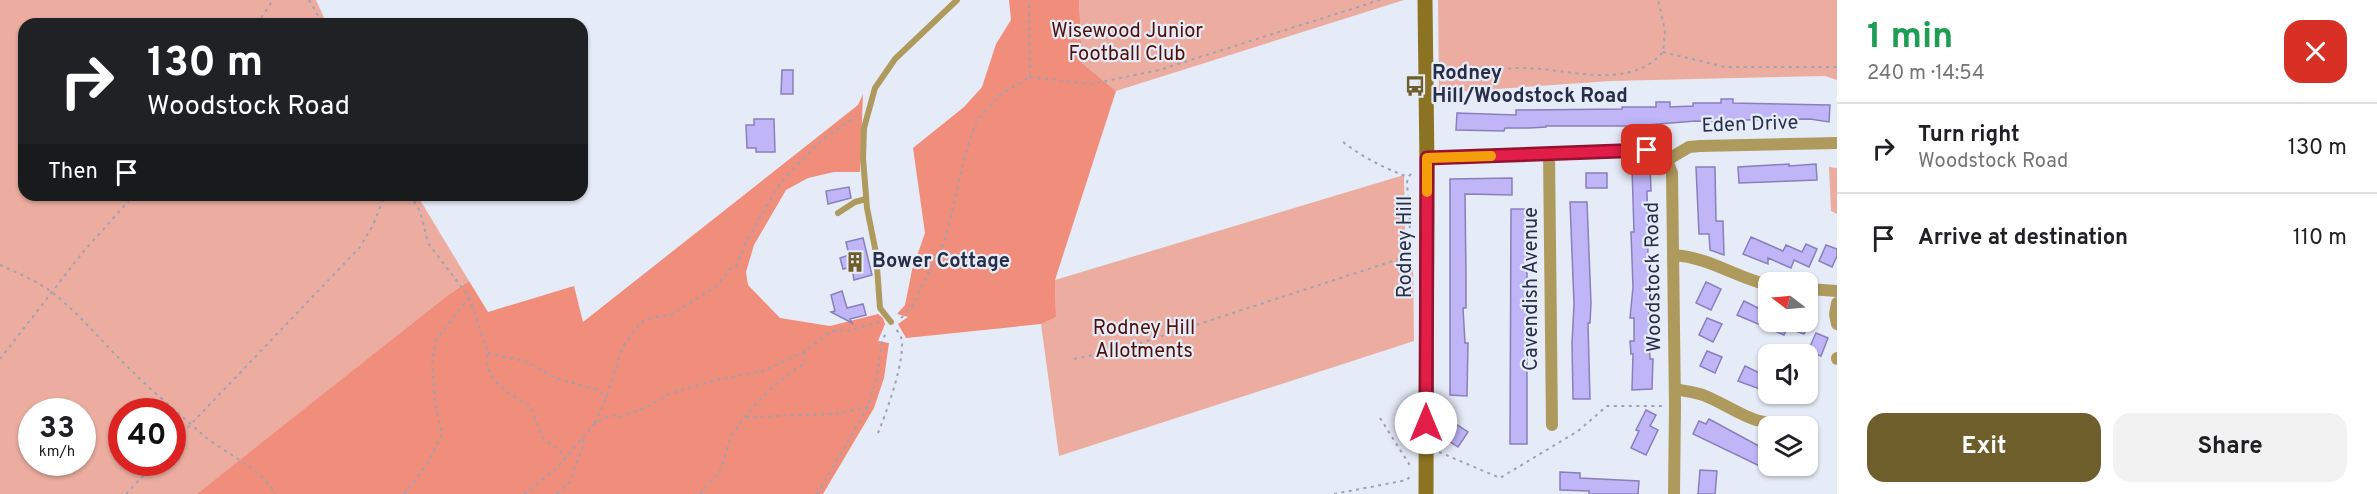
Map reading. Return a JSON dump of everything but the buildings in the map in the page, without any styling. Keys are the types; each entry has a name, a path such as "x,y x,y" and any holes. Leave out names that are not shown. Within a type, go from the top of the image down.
{"street":[{"name":"Rodney Hill","path":"1425,0 1426,494"},
{"name":"Eden Drive","path":"1667,160 1689,147 1837,143"},
{"path":"1427,163 1550,153 1647,150 1667,160"},
{"name":"Cavendish Avenue","path":"1550,153 1552,424"},
{"name":"Woodstock Road","path":"1667,160 1672,173 1674,255 1674,494"},
{"path":"1674,255 1696,258 1758,282"},
{"path":"1818,290 1837,291"},
{"path":"1837,303 1835,314 1837,324"},
{"path":"1675,389 1703,395 1758,421"}],"lane":[{"path":"891,322 880,308 876,254 866,199 863,158 864,128 874,88 895,59 957,0"},
{"path":"838,213 855,202 866,199"}],"path":[{"path":"261,18 273,0"},
{"path":"309,0 320,18"},
{"path":"1029,0 1030,77"},
{"path":"524,494 545,480 595,423 611,415 619,417 647,407 669,394 686,389 721,379 764,371 804,352 831,330 850,330 900,319 911,308 945,240 966,152 977,120 1001,94 1030,77 1091,84 1159,70 1380,0"},
{"path":"1426,74 1512,68 1592,75 1629,72 1648,65 1663,51 1665,30 1658,0"},
{"path":"1663,51 1725,67 1837,66"},
{"path":"595,423 606,398 622,348 642,322 655,317 671,315 717,286 729,270 736,266 746,242 777,188 823,139 860,114"},
{"path":"1343,142 1383,168 1408,177"},
{"path":"1408,177 1427,163"},
{"path":"1074,359 1122,349 1402,258 1406,254 1409,231 1408,177"},
{"path":"0,358 51,291 129,201"},
{"path":"186,429 360,247 373,225 382,201"},
{"path":"414,201 420,211 428,243 469,297 488,353 486,362 496,383 507,394 530,406 543,438 566,456"},
{"path":"0,265 51,291 81,317 134,374 204,436 268,481 275,494"},
{"path":"404,494 426,466 442,434 435,402 432,363 436,340 469,297"},
{"path":"817,494 868,407 877,376 882,341 891,322"},
{"path":"878,433 896,380 901,347 901,336 891,322"},
{"path":"700,494 718,474 730,439 745,417 757,402 785,376 805,364 804,352"},
{"path":"488,353 528,362 555,378 598,390 609,389"},
{"path":"598,390 606,398"},
{"path":"1425,446 1500,478 1578,431 1607,406 1675,406"},
{"path":"745,417 834,414 868,407"},
{"path":"1334,494 1407,480 1414,472 1380,418"},
{"path":"557,494 569,483 583,446 584,434"},
{"path":"126,494 143,476"}],"green space":[{"path":"0,0 316,0 324,18 18,18 18,201 421,201 469,281 448,295 198,494 0,494"},
{"name":"Wisewood Junior Football Club","path":"1079,0 1404,0 1116,91 1082,63"},
{"path":"1438,0 1837,0 1837,80 1825,76 1611,81 1439,93"},
{"path":"1829,167 1837,168 1837,214 1831,211"},
{"name":"Rodney Hill Allotments","path":"1404,175 1404,248 1413,265 1414,341 1059,456 1041,324 1056,316 1055,280"}],"shaded area":[{"path":"1009,0 1079,0 1082,63 1116,91 1055,280 1056,317 1041,324 906,338 898,324 908,317 897,314 905,305 912,270 925,233 913,148 964,107 982,87 996,44 1011,20"},
{"path":"863,94 860,172 834,172 808,178 786,190 754,245 746,272 748,285 780,318 830,326 878,314 883,318 885,324 878,341 889,343 884,378 874,408 823,494 197,494 448,295 469,281 488,312 574,286 583,322 858,105"}],"slow traffic":[{"path":"1427,192 1427,158 1491,156"}],"place":[{"name":"Rodney Hill/Woodstock Road","path":"1415,86"},
{"name":"Bower Cottage","path":"855,262"}],"route":[{"path":"1426,423 1427,158 1647,150"}]}
